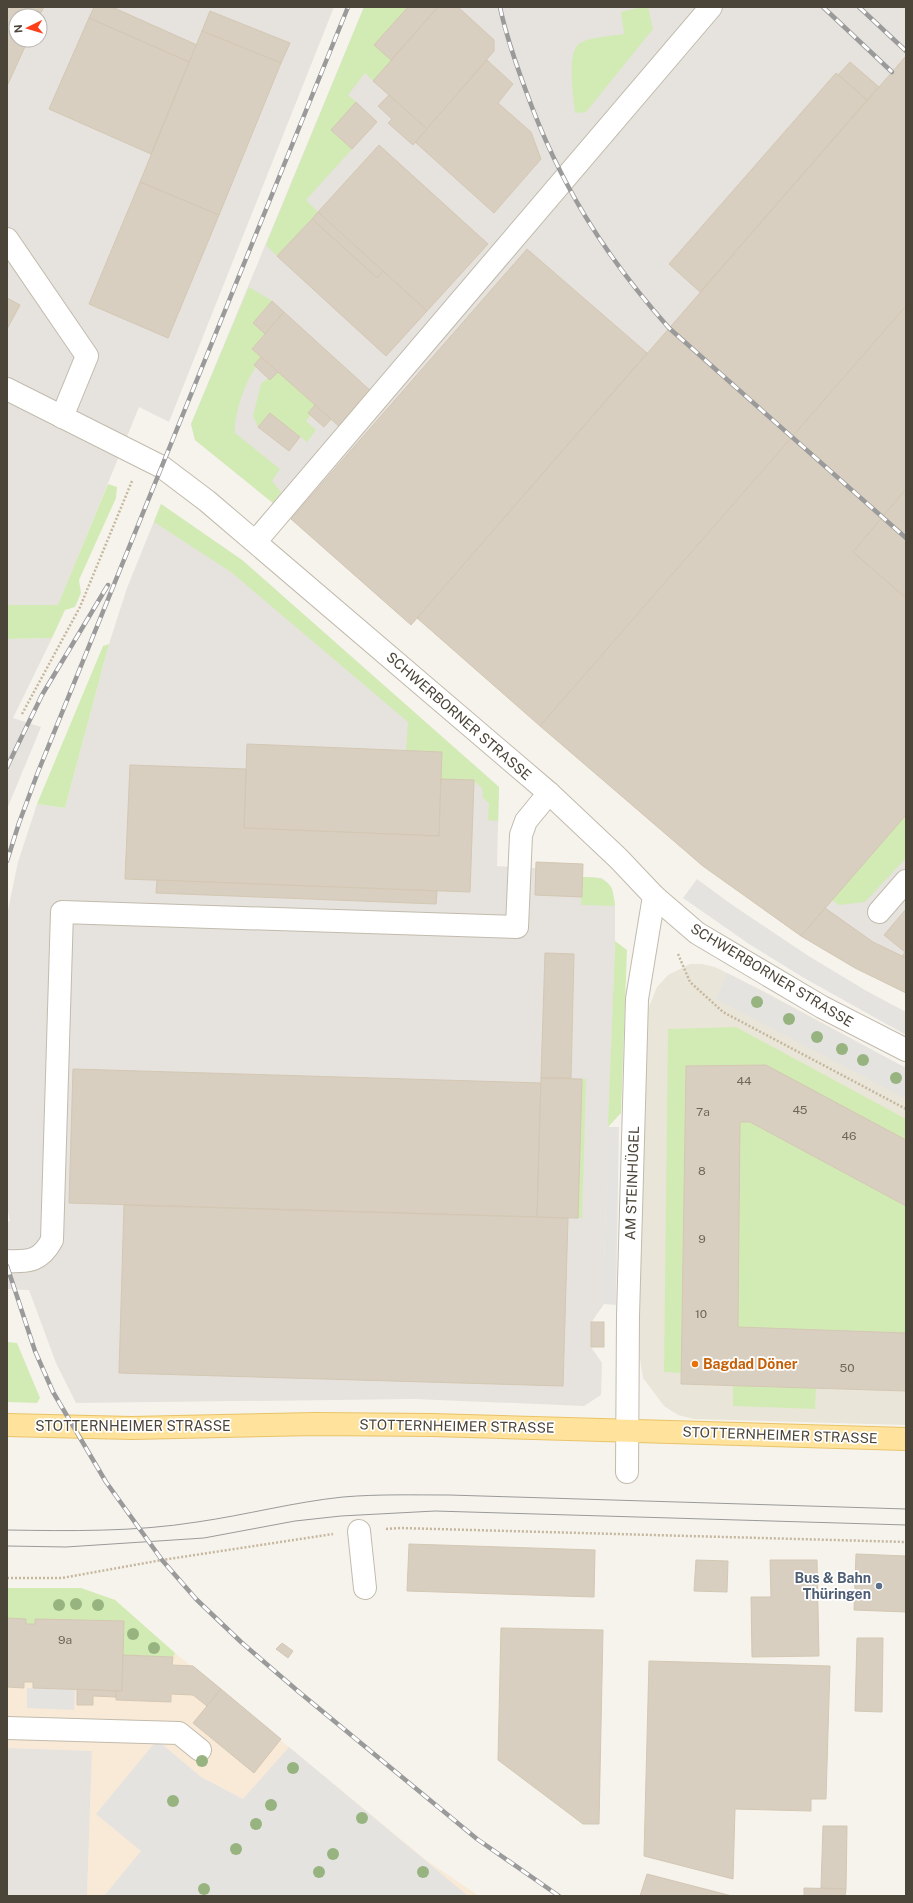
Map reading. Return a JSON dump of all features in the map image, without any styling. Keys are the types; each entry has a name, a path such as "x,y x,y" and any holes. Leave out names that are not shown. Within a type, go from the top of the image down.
{"main road":[{"name":"STOTTERNHEIMER STRASSE","path":"7,1426 132,1428 363,1424 906,1439"}],"street":[{"path":"256,541 711,7"},
{"path":"7,239 86,356 62,417"},
{"name":"SCHWERBORNER STRASSE","path":"7,389 167,471 256,541 549,793 619,858 654,896 697,933 822,1007 906,1050"},
{"path":"7,1261 21,1261 36,1258 47,1250 52,1240 62,912 517,927 521,836 526,821 549,793"},
{"path":"879,912 906,881"},
{"name":"AM STEINHÜGEL","path":"627,1472 628,1316 637,999 654,896"},
{"path":"359,1531 364,1588"},
{"path":"7,1728 179,1733 200,1750"}],"path":[{"path":"22,714 52,656 70,628 93,577 142,457"},
{"path":"678,953 690,982 723,1012 906,1109"},
{"path":"7,1578 62,1578 162,1560 323,1535 400,1528 906,1542"}],"shaded area":[{"path":"7,7 334,7 169,422 139,407 58,606 7,605"},
{"path":"364,7 906,7 906,993 801,936 702,866 417,618 411,625 273,503 195,440 191,424"},
{"path":"161,504 242,560 499,787 497,866 536,868 536,862 583,864 583,877 602,878 612,888 615,906 615,941 604,1264 604,1304 591,1323 591,1347 602,1363 601,1395 584,1406 414,1399 76,1403 56,1363 29,1290 7,1289 7,1222 10,1221 7,1206 7,915 18,862 37,804 65,808 109,644 127,588"},
{"path":"52,638 13,718 41,727 7,809 7,639"},
{"path":"697,879 731,904 807,955 865,990 906,1012 906,1035 804,978 749,944 683,898"},
{"path":"690,964 702,964 715,967 765,992 906,1068 906,1425 694,1419 678,1415 664,1406 643,1378 639,1353 646,1014 657,987 668,975"},
{"path":"727,973 906,1068 906,1099 716,999"},
{"path":"608,1127 619,1127 616,1305 604,1304"},
{"path":"7,1588 81,1588 115,1600 175,1653 426,1860 479,1896 87,1896 92,1751 7,1748"},
{"path":"27,1688 75,1689 74,1710 27,1708"},
{"path":"157,1740 201,1777 243,1799 289,1747 468,1896 104,1896 141,1851 96,1814"},
{"path":"7,1748 92,1751 87,1896 7,1896"}],"green space":[{"path":"364,7 438,7 373,81 365,73 348,95 356,102 331,130 352,149 306,200 318,212 277,256 266,245"},
{"path":"648,7 653,29 586,112 575,113 572,87 572,66 575,49 579,44 588,40 624,34 621,12"},
{"path":"249,287 272,301 253,323 265,334 252,349 261,357 254,365 256,367 241,398 236,417 235,433 280,469 272,481 281,492 273,503 195,440 191,424"},
{"path":"278,372 315,405 308,413 311,415 306,421 316,430 307,442 270,413 258,427 253,416 261,384 268,378 271,380"},
{"path":"108,484 117,487 116,498 79,580 81,593 75,607 65,610 52,638 7,639 7,605 58,605"},
{"path":"161,504 242,560 499,787 498,821 488,820 489,803 483,798 482,788 474,781 441,779 406,751 408,722 231,572 154,522"},
{"path":"109,644 65,808 37,804 103,646"},
{"path":"906,815 906,858 865,902 839,905 832,900"},
{"path":"582,877 597,878 607,882 612,891 615,906 581,905"},
{"path":"615,941 627,950 621,1113 608,1127"},
{"path":"736,1027 906,1119 906,1140 766,1065 686,1066 682,1373 664,1372 668,1029"},
{"path":"582,1079 586,1079 582,1218 578,1218"},
{"path":"740,1122 750,1122 906,1206 906,1333 738,1327"},
{"path":"7,1342 17,1343 40,1398 37,1403 7,1402"},
{"path":"733,1385 816,1388 815,1409 733,1406"},
{"path":"7,1588 81,1588 115,1600 175,1653 173,1657 123,1655 124,1621 35,1619 35,1624 26,1624 26,1619 7,1618"}],"building":[{"path":"7,7 44,7 8,8 8,48 24,48 7,86"},
{"path":"94,7 112,7 197,45 189,62 89,18"},
{"path":"408,7 438,7 391,60 374,45"},
{"path":"438,7 458,7 494,40 494,51 427,129 373,81"},
{"path":"210,11 290,43 281,63 202,31"},
{"path":"89,18 189,62 151,154 49,109"},
{"path":"202,31 281,63 219,215 140,182"},
{"path":"906,56 906,306 540,726 417,618"},
{"path":"487,60 513,84 498,103 531,132 541,159 494,213 415,142"},
{"path":"850,62 879,87 867,100 838,75"},
{"path":"836,73 867,100 700,292 669,264"},
{"path":"389,95 427,129 413,145 388,123 392,119 378,106"},
{"path":"356,102 377,122 352,149 331,130"},
{"path":"379,145 488,244 427,311 318,212"},
{"path":"140,182 219,215 168,338 89,304"},
{"path":"318,212 383,271 377,278 312,219"},
{"path":"312,219 377,278 383,271 427,311 386,356 277,256"},
{"path":"527,249 647,353 411,625 291,519"},
{"path":"7,298 20,305 7,329"},
{"path":"272,301 284,312 265,334 253,323"},
{"path":"906,306 906,489 853,552 906,598 906,815 801,936 703,866 540,726"},
{"path":"284,312 373,393 342,429 252,349"},
{"path":"261,357 278,372 270,380 254,365"},
{"path":"315,405 331,419 324,427 308,413"},
{"path":"270,413 300,437 289,451 258,427"},
{"path":"906,489 906,598 853,552"},
{"path":"247,744 442,752 439,836 244,828"},
{"path":"130,765 246,769 244,828 439,836 441,779 474,780 470,892 125,879"},
{"path":"536,862 583,864 582,897 535,895"},
{"path":"157,880 437,891 436,904 156,893"},
{"path":"825,908 873,942 906,958 906,993 855,968 801,936"},
{"path":"906,909 906,958 902,957 905,952 884,935"},
{"path":"545,953 574,954 571,1078 541,1078"},
{"path":"766,1065 906,1140 906,1206 750,1122 740,1122 738,1327 906,1333 906,1391 681,1384 686,1066"},
{"path":"73,1069 541,1083 537,1217 69,1203"},
{"path":"541,1078 582,1079 578,1218 537,1217"},
{"path":"124,1205 568,1218 563,1386 119,1373"},
{"path":"591,1322 604,1322 604,1347 591,1347"},
{"path":"409,1544 595,1550 594,1597 407,1591"},
{"path":"856,1554 906,1556 906,1612 854,1610"},
{"path":"696,1560 728,1561 727,1592 694,1591"},
{"path":"770,1560 817,1560 819,1656 752,1657 751,1597 771,1597"},
{"path":"7,1618 26,1619 26,1624 35,1624 35,1619 124,1621 122,1691 33,1688 33,1682 24,1682 24,1688 7,1687"},
{"path":"501,1628 603,1630 599,1824 583,1824 498,1760"},
{"path":"857,1638 883,1638 882,1712 855,1711"},
{"path":"282,1643 293,1651 288,1658 276,1649"},
{"path":"123,1655 173,1657 172,1665 193,1666 221,1689 207,1706 193,1695 171,1694 171,1702 116,1700 116,1691 122,1691"},
{"path":"649,1661 830,1666 826,1799 811,1799 811,1811 735,1809 733,1879 644,1856"},
{"path":"77,1689 116,1691 116,1697 93,1696 93,1705 77,1705"},
{"path":"221,1689 281,1739 254,1773 193,1723"},
{"path":"823,1826 847,1826 846,1889 821,1888"},
{"path":"647,1874 732,1896 640,1896"},
{"path":"804,1888 846,1889 845,1896 804,1896"}],"tram line":[{"path":"7,1530 78,1531 150,1528 215,1519 325,1499 383,1495 449,1495 906,1509"},
{"path":"7,1546 66,1547 204,1538 295,1521 341,1516 435,1511 906,1525"}],"railway":[{"path":"7,861 38,772 348,7"},
{"path":"500,7 508,39 519,71 539,125 553,157 586,217 624,273 669,328 906,538"},
{"path":"823,7 892,72"},
{"path":"859,7 906,51"},
{"path":"7,767 42,695 108,585"},
{"path":"7,1266 35,1351 53,1392 106,1482 162,1560 196,1599 241,1642 299,1692 477,1839 559,1896"}],"place":[{"name":"Bagdad Döner","path":"695,1364"},
{"name":"Bus & Bahn Thüringen","path":"879,1586"}]}
